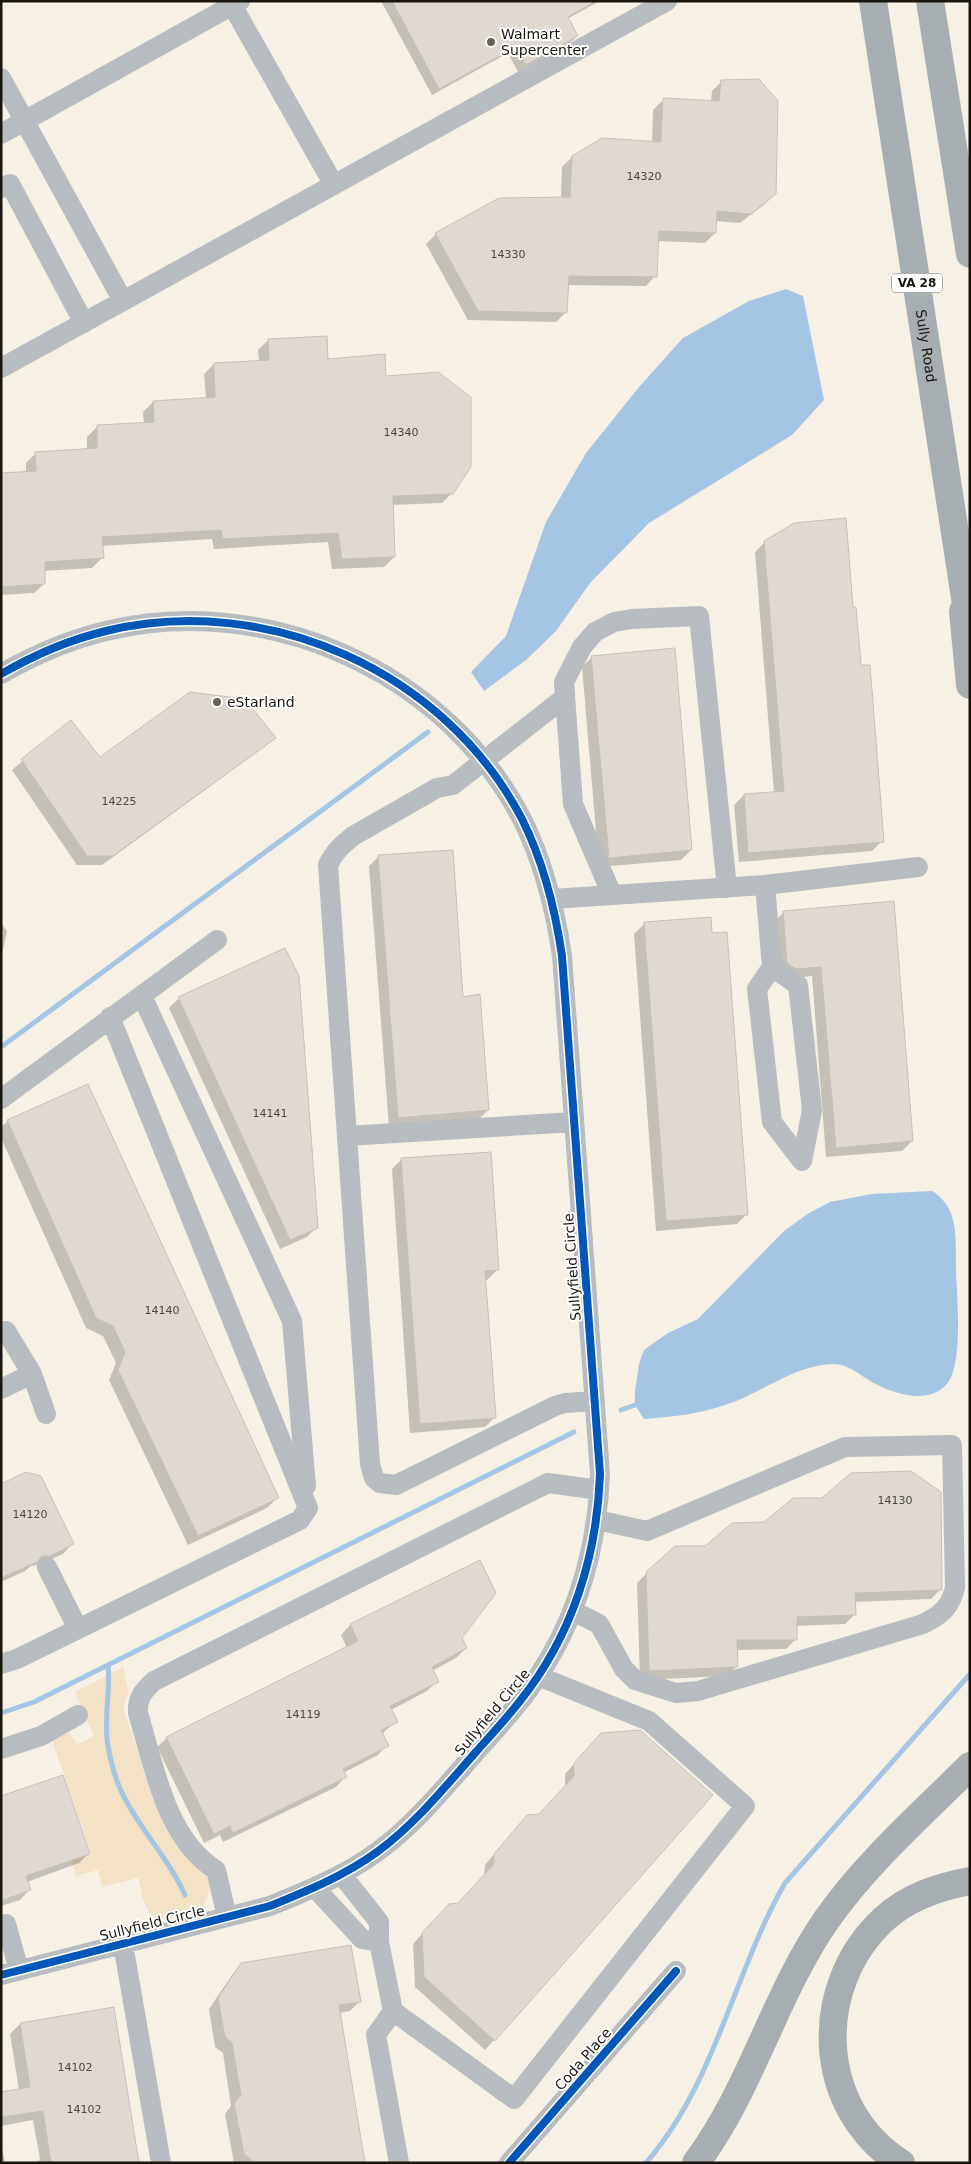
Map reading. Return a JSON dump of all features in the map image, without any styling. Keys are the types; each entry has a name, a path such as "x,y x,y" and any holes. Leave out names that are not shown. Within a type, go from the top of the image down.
{"highway":[{"name":"Sully Road","path":"873,1 970,630"},
{"path":"930,1 970,254"},
{"path":"959,565 970,685"},
{"path":"696,2163 712,2141 734,2103 792,1980 827,1919 855,1883 970,1766"},
{"path":"901,2163 874,2141 850,2106 841,2086 832,2043 832,2020 836,1999 854,1955 868,1935 884,1918 925,1892 970,1881"}],"street":[{"path":"1,368 667,1"},
{"path":"1,134 236,3 334,185"},
{"path":"1,78 123,301"},
{"path":"1,188 10,184 84,323"},
{"path":"612,895 573,804 564,682 572,664 595,632 614,622 632,619 700,616 727,888"},
{"name":"Sullyfield Circle","path":"1,674 56,646 106,631 131,626 157,622 210,621 263,628 332,648 388,676 433,709 454,728 484,763 521,819 544,872 552,899 562,956 595,1401 599,1490 597,1520 588,1564 573,1611 538,1676 520,1701 411,1824 378,1852 315,1888 270,1906 10,1973"},
{"path":"564,698 484,763 453,785 437,788 354,836 332,856 328,865 370,1464 374,1478 380,1483 396,1486 555,1406 564,1403 595,1401"},
{"path":"552,899 765,885 918,867"},
{"path":"765,885 772,967 757,989 772,1122 802,1161 812,1110 798,984 772,967"},
{"path":"1,1099 217,940"},
{"path":"1,1664 78,1629 300,1520 308,1508 292,1322 142,996"},
{"path":"110,1017 308,1508"},
{"path":"347,1136 574,1122"},
{"path":"6,1331 32,1374 46,1414"},
{"path":"1,1388 32,1374"},
{"path":"573,1611 599,1624 624,1669 635,1680 676,1693 698,1691 923,1624 948,1608 955,1587 952,1445 845,1447 647,1530 597,1520"},
{"path":"227,1917 216,1870 204,1862 189,1847 170,1814 138,1713 140,1694 154,1681 548,1483 599,1490"},
{"path":"47,1567 78,1629"},
{"path":"341,1874 379,1922 379,1942 393,2011 514,2099 745,1806 649,1721 538,1676"},
{"path":"1,1749 41,1736 78,1715"},
{"path":"315,1888 362,1940 379,1942"},
{"path":"6,1924 10,1973"},
{"path":"123,1944 161,2163"},
{"name":"Coda Place","path":"509,2163 676,1972"},
{"path":"393,2011 376,2035 399,2163"}],"shaded area":[{"path":"123,1667 129,1693 125,1701 124,1711 164,1823 175,1843 203,1869 209,1880 208,1895 201,1909 180,1916 165,1918 152,1914 145,1905 138,1878 102,1887 98,1870 76,1876 71,1860 91,1854 52,1740 69,1733 78,1744 94,1736 75,1692"}],"water":[{"path":"786,289 803,296 824,400 792,435 649,523 590,583 556,631 526,660 484,691 471,672 506,636 546,522 586,453 639,387 683,338 749,301"},
{"path":"932,1191 948,1207 952,1216 956,1238 957,1349 955,1365 951,1377 945,1386 930,1394 912,1396 894,1392 846,1366 834,1364 805,1369 739,1400 705,1411 644,1419 635,1405 635,1391 639,1364 644,1350 668,1333 698,1319 784,1231 809,1213 830,1202 872,1194"}],"building":[{"name":"Walmart Supercenter","path":"392,1 596,1 568,17 578,36 526,65 516,47 439,89"},
{"path":"759,79 778,101 776,194 751,214 717,211 716,233 659,231 657,277 569,276 567,313 478,311 435,233 499,198 570,197 572,156 602,138 661,142 663,98 719,101 721,80"},
{"path":"327,336 328,359 385,354 386,376 438,372 471,397 471,467 453,494 393,496 395,557 342,559 338,533 223,539 221,530 102,537 104,558 45,562 45,584 1,587 1,473 36,471 35,452 97,448 97,425 154,422 153,401 215,397 214,363 269,360 268,339"},
{"path":"846,518 853,607 856,607 861,665 870,665 884,842 748,853 744,794 784,791 764,541 794,523"},
{"path":"675,648 692,850 609,858 591,656"},
{"path":"190,692 245,699 276,738 113,856 87,856 21,759 71,720 100,757"},
{"path":"453,850 463,997 480,994 489,1110 398,1118 378,855"},
{"path":"894,901 913,1141 836,1148 821,967 796,969 787,963 783,911"},
{"path":"711,917 712,933 727,932 748,1215 666,1221 644,922"},
{"path":"285,948 299,976 318,1228 290,1240 178,997"},
{"path":"88,1084 279,1498 198,1536 118,1370 125,1352 113,1326 96,1318 7,1120"},
{"path":"491,1152 499,1270 485,1271 496,1418 420,1424 401,1158"},
{"path":"911,1471 941,1492 942,1590 855,1593 856,1615 797,1617 797,1640 737,1640 738,1667 649,1671 646,1572 675,1546 705,1546 732,1523 764,1522 793,1498 822,1498 851,1473"},
{"path":"26,1472 41,1476 74,1544 50,1556 42,1556 37,1562 1,1578 1,1484"},
{"path":"480,1560 496,1593 462,1638 467,1648 432,1667 439,1682 390,1706 398,1722 381,1730 389,1746 343,1769 347,1777 233,1833 230,1826 214,1834 166,1737 358,1641 350,1624"},
{"path":"640,1730 713,1795 495,2041 424,1977 422,1933 449,1904 458,1903 494,1864 494,1854 527,1815 539,1814 574,1776 574,1763 601,1733"},
{"path":"63,1775 90,1854 26,1876 31,1890 1,1901 1,1796"},
{"path":"351,1945 361,2002 339,2005 365,2163 252,2163 252,2160 244,2154 234,2103 241,2095 232,2043 225,2037 218,1998 241,1963"},
{"path":"114,2007 139,2163 51,2163 43,2111 1,2117 1,2092 30,2087 20,2023"}],"waterway":[{"path":"1,1047 428,732"},
{"path":"621,1410 635,1405"},
{"path":"1,1713 34,1702 574,1432"},
{"path":"108,1665 107,1736 116,1779 131,1810 171,1869 185,1895"},
{"path":"646,2163 670,2131 690,2098 707,2063 751,1954 785,1883 970,1674"}],"cycle path":[{"path":"1,674 39,654 78,639 106,631 167,622 228,623 288,634 346,655 399,684 447,722 489,767 522,819 537,852 552,903 562,956 600,1474 594,1535 587,1565 578,1594 554,1650 538,1676 509,1714 429,1805 391,1841 364,1861 338,1876 270,1906 1,1975"},
{"path":"509,2163 676,1971"}],"place":[{"name":"Walmart Supercenter","path":"491,42"},
{"name":"eStarland","path":"217,702"}]}
